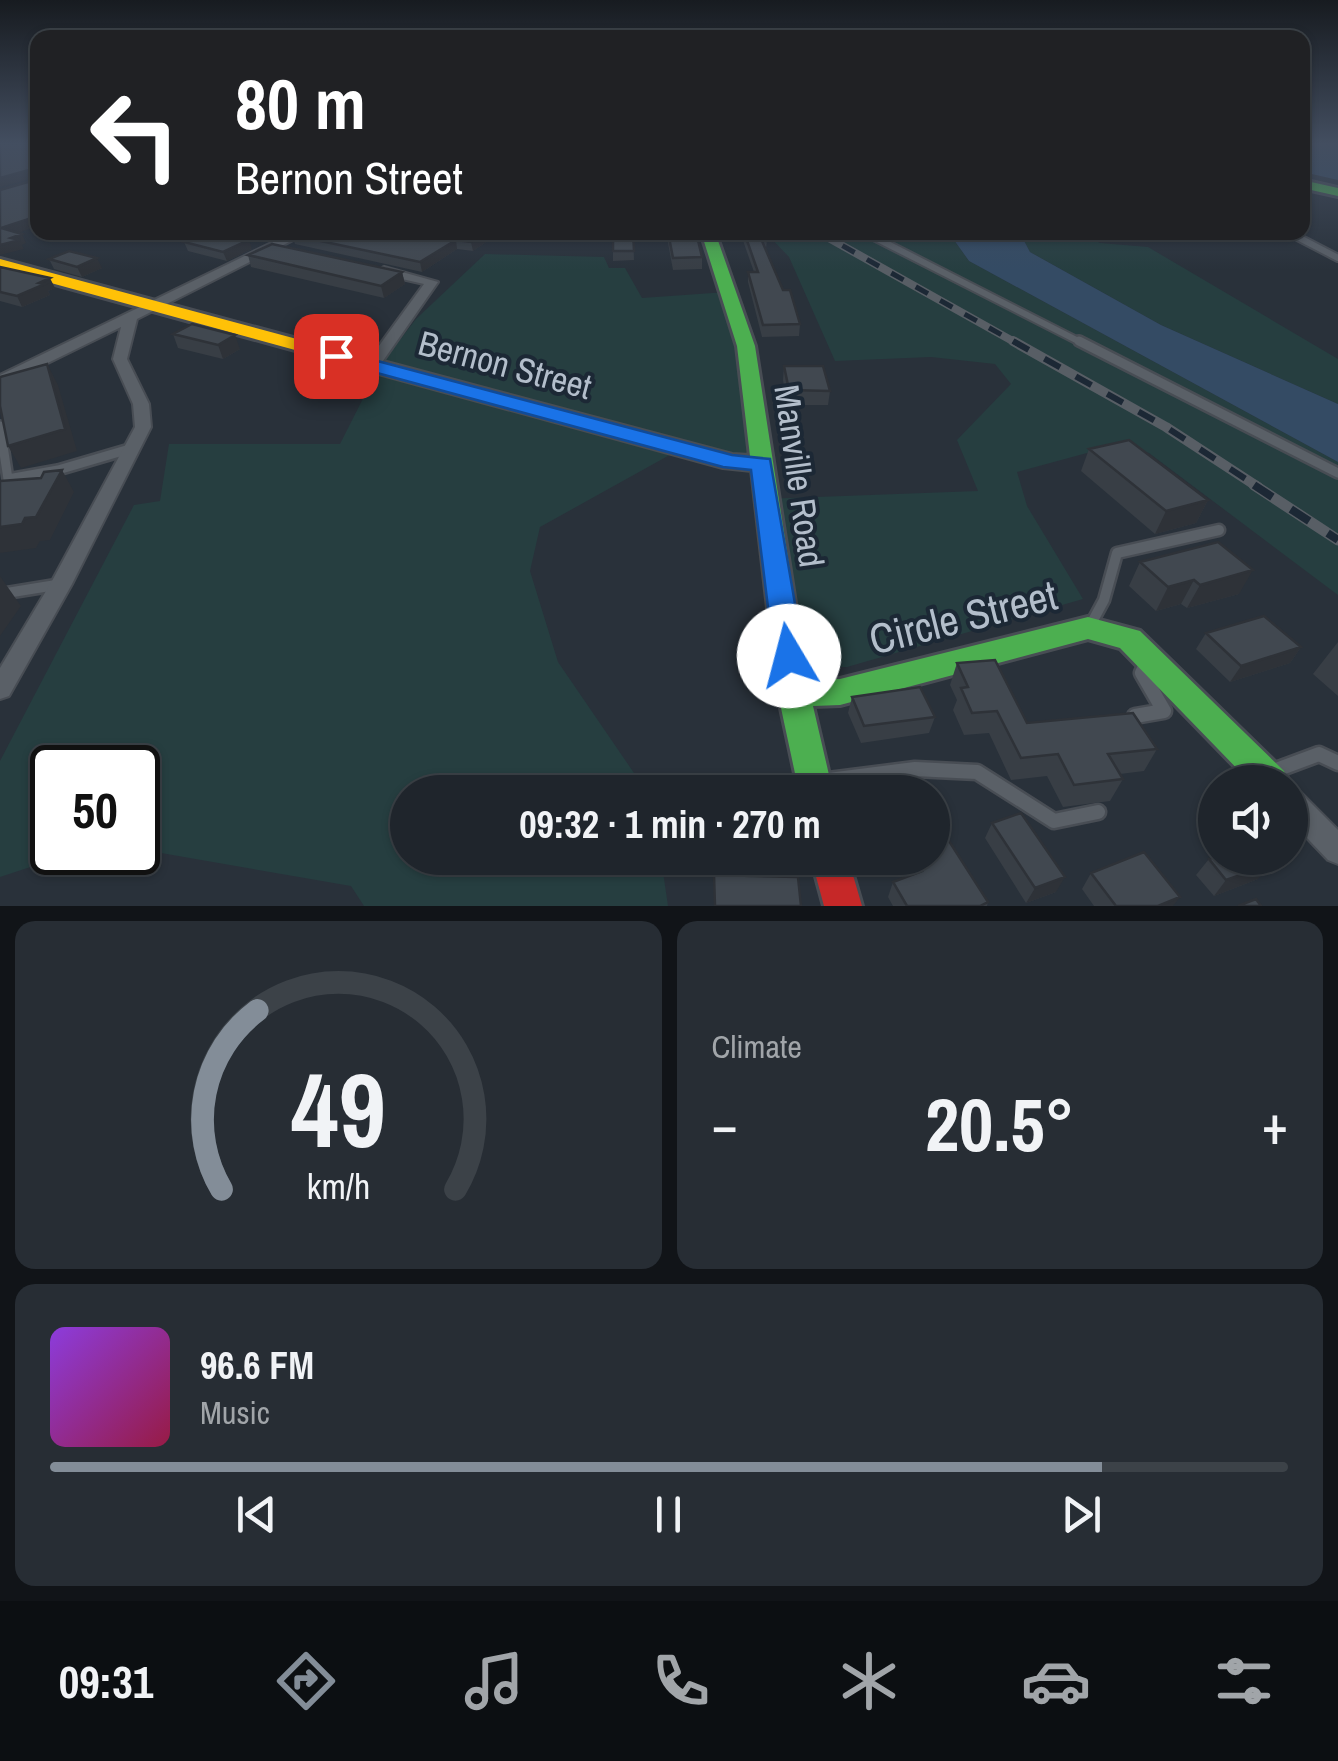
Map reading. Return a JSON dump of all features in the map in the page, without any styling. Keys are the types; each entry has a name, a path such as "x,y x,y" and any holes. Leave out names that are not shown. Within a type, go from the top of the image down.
{"street":[{"path":"1310,186 1338,192"},
{"path":"241,240 292,251"},
{"path":"0,381 289,240"},
{"name":"Manville Road","path":"711,240 746,346 794,694 812,775"},
{"name":"Bernon Street","path":"2,266 141,312 373,365 731,462 762,464"},
{"path":"362,266 432,282 373,365"},
{"path":"0,689 62,584 144,427 141,404 120,359 141,312"},
{"name":"Circle Street","path":"794,694 840,692 1088,628 1130,639 1254,765"},
{"path":"1308,819 1338,850"},
{"path":"835,875 843,906"}],"lane":[{"path":"880,240 1338,473"},
{"path":"1303,240 1338,258"},
{"path":"1,431 8,478 58,470 136,447"},
{"path":"1088,628 1104,600 1117,553 1219,530"},
{"path":"0,594 62,584"},
{"path":"1136,716 1164,711 1142,673 1150,659"},
{"path":"1297,765 1320,754 1338,763"},
{"path":"882,775 915,769 977,772 1054,822 1098,812"}],"green space":[{"path":"773,240 954,240 969,261 1338,462 1338,595 1149,453 1109,447 1017,472 1027,506 1083,599 847,667 790,668 763,499 978,491 957,440 1011,384 995,364 931,357 835,361 789,257"},
{"path":"1024,240 1095,240 1148,247 1338,359 1338,404 1161,325 1030,252"},
{"path":"485,254 604,257 609,268 625,268 642,298 727,292 758,461 684,447 540,527 530,571 558,662 635,775 390,775 390,875 663,875 668,906 364,906 351,886 160,853 160,745 30,745 30,867 0,877 0,761 134,505 160,501 169,444 340,444 379,367 416,319"}],"water":[{"path":"954,240 1024,240 1030,252 1161,325 1338,404 1338,462 969,261"}],"building":[{"path":"30,185 30,219 1,228 22,234 11,238 20,240 0,245 0,190"},
{"path":"188,240 249,240 223,252 184,242"},
{"path":"316,240 456,240 420,262"},
{"path":"613,240 633,240 634,251 613,251"},
{"path":"670,240 698,240 702,257 673,258"},
{"path":"747,240 767,240 762,241 783,290 790,290 800,324 763,325 748,272 758,272"},
{"path":"272,244 402,272 381,286 248,255"},
{"path":"69,251 97,258 77,267 49,259"},
{"path":"0,267 50,278 17,296 0,292"},
{"path":"192,324 235,335 218,345 173,334"},
{"path":"340,355 355,359 333,382 314,381 329,360"},
{"path":"47,364 65,429 8,446 0,406 0,377"},
{"path":"784,366 823,366 830,391 789,390"},
{"path":"1129,440 1208,500 1166,511 1089,449"},
{"path":"62,470 36,517 0,527 0,481 41,478 44,472"},
{"path":"1218,542 1253,570 1200,585 1194,580 1168,587 1140,562"},
{"path":"1264,616 1301,647 1241,666 1206,633"},
{"path":"995,660 1027,723 1133,713 1157,749 1108,754 1123,779 1074,785 1058,754 1021,758 997,711 972,713 961,688 968,687 957,663"},
{"path":"920,687 935,717 864,726 852,697"},
{"path":"1021,813 1065,877 1035,888 992,823"},
{"path":"950,843 988,902 980,906 907,906 893,882 911,875 950,875"},
{"path":"1144,852 1180,897 1158,906 1116,906 1091,873"},
{"path":"714,875 798,877 801,906 715,906"},
{"path":"1256,899 1261,906 1238,906"}],"railway":[{"path":"832,240 1018,344"},
{"path":"1013,341 1166,427 1258,487"},
{"path":"1254,485 1338,540"}],"traffic: fast":[{"path":"1310,186 1338,192"},
{"path":"711,240 746,346 794,694 812,775"},
{"path":"364,363 731,462 762,464"},
{"path":"794,694 840,692 1088,628 1130,639 1255,765"}],"traffic: slow":[{"path":"0,264 364,363"}],"traffic: jam":[{"path":"835,875 843,906"}],"route":[{"path":"336,356 731,462 762,464 789,656"}]}
